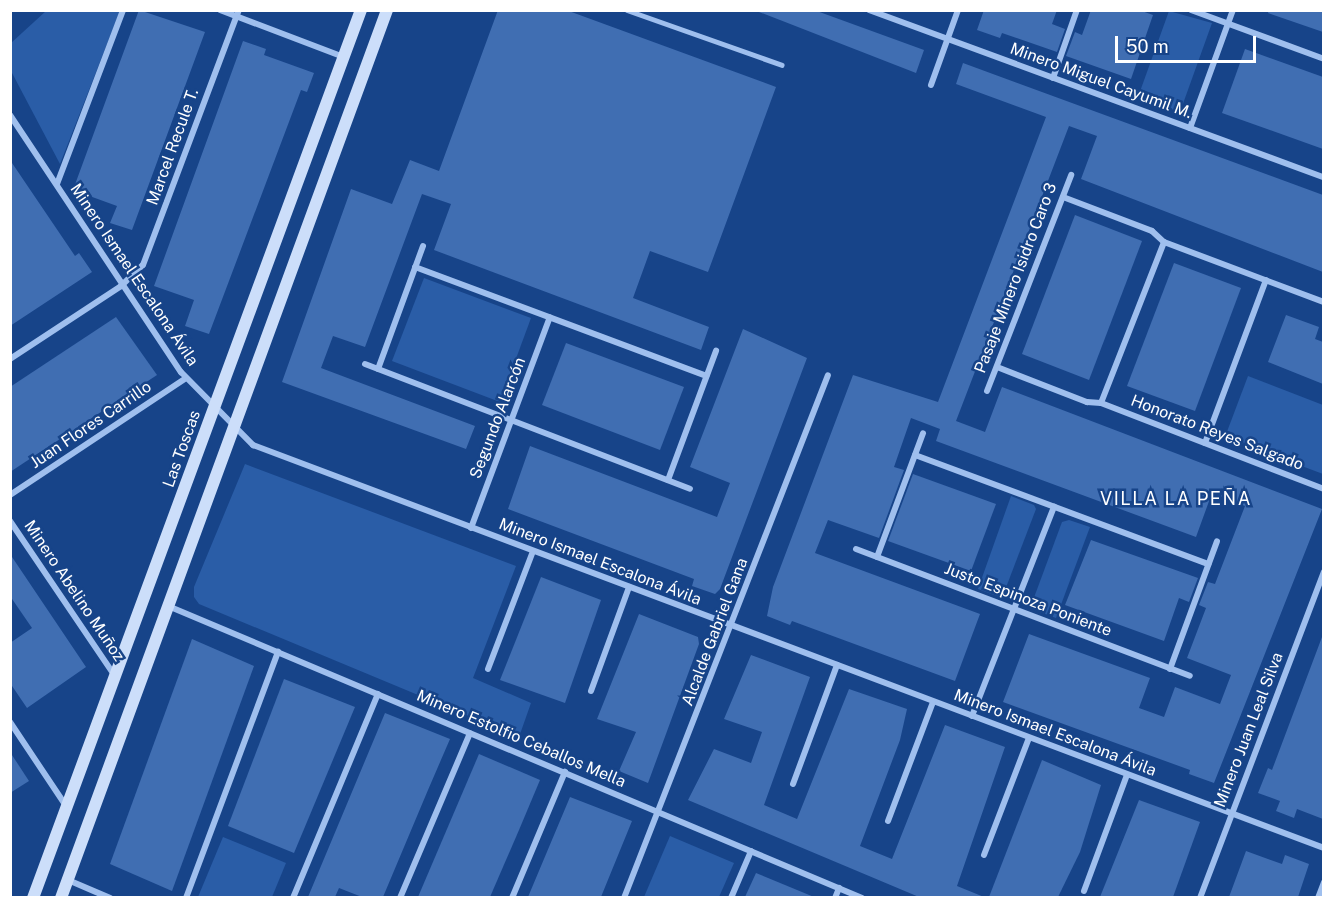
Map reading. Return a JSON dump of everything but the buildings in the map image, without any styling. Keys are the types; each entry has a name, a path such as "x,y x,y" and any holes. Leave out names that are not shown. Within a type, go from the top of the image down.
{"street":[{"path":"57,184 123,10"},
{"path":"220,10 238,14 344,57"},
{"name":"Las Toscas","path":"33,897 361,10"},
{"path":"61,897 387,10"},
{"name":"Minero Miguel Cayumil M.","path":"869,10 1323,177"},
{"path":"931,85 958,10"},
{"path":"1053,78 1077,10"},
{"path":"1191,10 1323,58"},
{"path":"1190,128 1233,10"},
{"name":"Marcel Recule T.","path":"10,359 121,286 146,258 238,14"},
{"name":"Minero Ismael Escalona Ávila","path":"10,115 57,184 121,286 186,378 233,429 253,446 1323,848"},
{"name":"Pasaje Minero Isidro Caro 3","path":"987,391 1071,175"},
{"path":"1063,196 1152,231 1164,242 1323,302"},
{"path":"1101,403 1164,242"},
{"path":"378,369 423,246"},
{"path":"415,267 706,376"},
{"path":"1204,443 1266,280"},
{"name":"Segundo Alarcón","path":"471,528 550,317"},
{"path":"668,480 716,351"},
{"path":"365,364 690,489"},
{"name":"Honorato Reyes Salgado","path":"997,367 1087,402 1101,403 1323,489"},
{"name":"Alcalde Gabriel Gana","path":"624,897 660,812 828,375"},
{"name":"Juan Flores Carrillo","path":"10,495 186,378"},
{"path":"877,557 923,433"},
{"path":"915,455 1208,564"},
{"path":"972,716 1054,507"},
{"name":"Minero Abelino Muñoz","path":"10,521 115,676"},
{"path":"1170,669 1216,541"},
{"name":"Justo Espinoza Poniente","path":"856,549 1190,676"},
{"path":"488,669 533,551"},
{"name":"Minero Juan Leal Silva","path":"1200,897 1321,585 1323,572"},
{"path":"591,691 629,587"},
{"name":"Minero Estolfio Ceballos Mella","path":"168,606 862,897"},
{"path":"186,897 278,652"},
{"path":"793,784 837,665"},
{"path":"293,897 378,694"},
{"path":"888,821 933,702"},
{"path":"10,722 66,807"},
{"path":"400,897 470,733"},
{"path":"984,855 1029,738"},
{"path":"512,897 565,772"},
{"path":"1084,891 1127,775"},
{"path":"731,897 751,850"},
{"path":"68,880 110,897"},
{"path":"1318,897 1323,882"},
{"path":"835,897 839,888"}],"lane":[{"path":"627,10 782,65"}],"shaded area":[{"path":"46,11 120,11 60,164 11,71 11,43"},
{"path":"1169,11 1212,23 1180,112 1138,97"},
{"path":"424,278 531,318 500,402 392,361"},
{"path":"1248,376 1323,405 1323,474 1225,437"},
{"path":"245,464 516,566 473,678 531,703 519,737 199,604 194,597 194,587"},
{"path":"1011,496 1034,505 1036,509 1002,598 978,589"},
{"path":"1069,520 1090,527 1056,618 1032,609 1032,603 1062,522"},
{"path":"670,836 734,863 719,897 644,897"},
{"path":"223,837 286,863 272,897 198,897"}],"district":[{"name":"VILLA LA PEÑA","path":"1176,499"}]}
